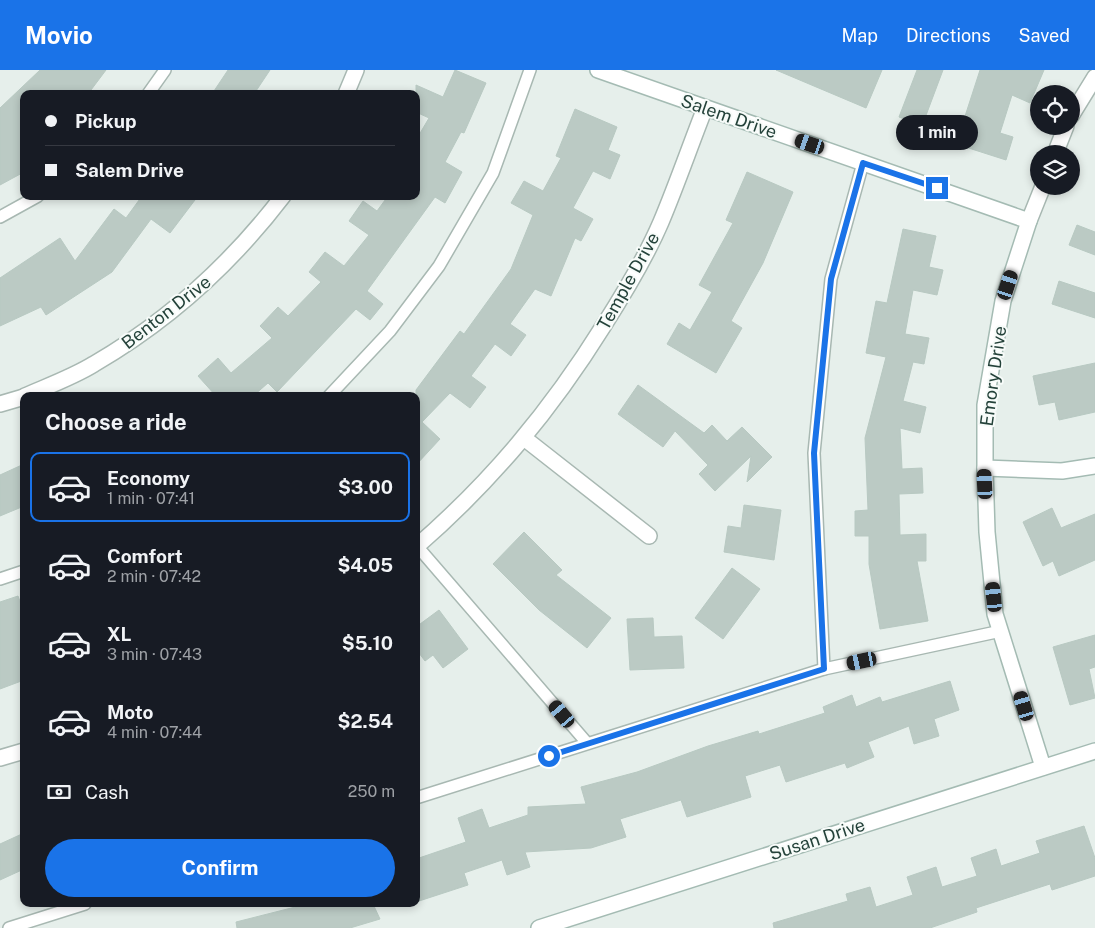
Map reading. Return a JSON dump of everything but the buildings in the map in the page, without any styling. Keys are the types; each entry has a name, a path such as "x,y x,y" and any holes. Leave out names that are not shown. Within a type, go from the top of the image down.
{"street":[{"path":"348,90 356,70"},
{"name":"Salem Drive","path":"598,70 1029,221"},
{"path":"1080,101 1095,77"},
{"name":"Temple Drive","path":"420,544 469,500 524,438 570,379 626,291 661,223 705,108"},
{"name":"Emory Drive","path":"1039,195 1003,302 985,405 984,468 987,532 995,614 1042,767"},
{"name":"Benton Drive","path":"35,392 93,365 154,326 209,279 257,230 280,200"},
{"name":"Benton Drive","path":"0,404 20,398"},
{"path":"524,438 649,536"},
{"path":"984,468 1062,471 1095,466"},
{"name":"Susan Drive","path":"539,928 1095,751"},
{"path":"0,758 20,752"}],"lane":[{"path":"151,90 165,70"},
{"path":"333,392 390,331 439,266 493,173 530,70"},
{"path":"824,669 814,453 831,279 863,163"},
{"path":"0,218 31,200"},
{"path":"420,550 587,743"},
{"path":"0,579 20,572"},
{"path":"420,797 824,669 1001,632"},
{"path":"9,928 76,907"}],"route":[{"path":"549,756 824,669 816,536 814,453 831,279 846,218 863,163 937,188"}]}
